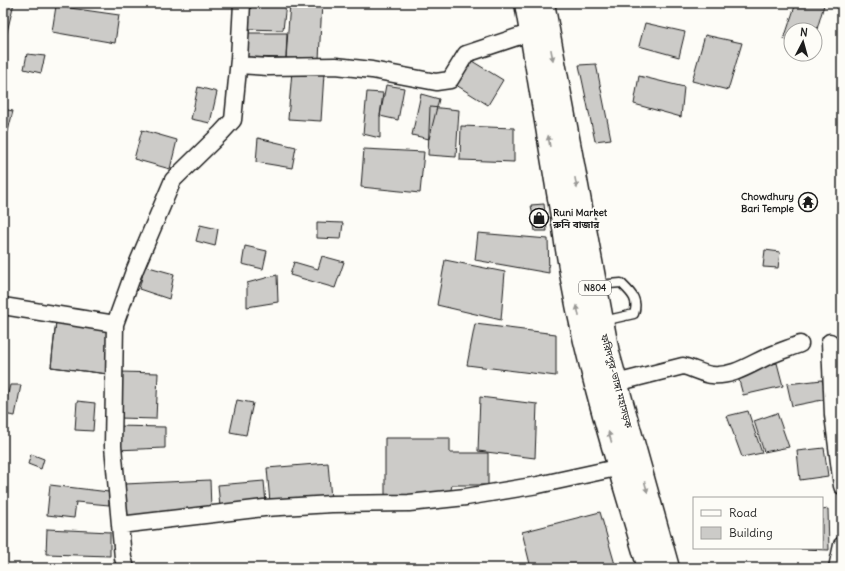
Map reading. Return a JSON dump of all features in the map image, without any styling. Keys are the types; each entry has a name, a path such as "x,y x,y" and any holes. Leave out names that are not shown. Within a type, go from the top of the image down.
{"highway":[{"name":"ফরিদপুর-ভাঙ্গা মহাসড়ক","path":"526,3 539,29 590,256 608,353 616,383 629,465 649,568"},
{"name":"ফরিদপুর-ভাঙ্গা মহাসড়ক","path":"543,3 539,29 568,260 583,335 629,465 668,568"},
{"path":"568,260 590,256"},
{"path":"583,335 603,325"}],"street":[{"path":"126,568 123,558 113,446 115,324 133,274 173,180 233,120 239,65 242,3"},
{"path":"239,65 268,67 336,66 372,70 436,82 450,80 466,54 539,29"},
{"path":"3,306 115,324"},
{"path":"830,342 833,415 842,486"},
{"path":"616,383 683,366 693,368 711,376 722,375 736,372 771,354 800,344"},
{"path":"120,525 264,508 332,504 409,503 466,497 538,485 629,465"},
{"path":"837,568 842,544"}],"lane":[{"path":"595,286 621,283 631,292 635,300 636,306 634,314 603,325"}],"building":[{"path":"3,3 14,3 6,36 3,36"},
{"path":"248,3 286,3 283,30 245,29"},
{"path":"290,3 322,3 319,59 286,58"},
{"path":"796,3 819,3 824,5 819,22 790,22"},
{"path":"56,6 119,15 115,43 52,32"},
{"path":"645,23 685,32 679,57 639,46"},
{"path":"246,33 287,33 286,58 246,57"},
{"path":"705,35 742,43 728,90 692,81"},
{"path":"27,54 45,56 41,73 24,69"},
{"path":"467,58 503,80 488,105 453,83"},
{"path":"596,64 611,139 595,141 579,65"},
{"path":"292,71 324,73 321,121 288,119"},
{"path":"639,76 684,87 681,117 634,104"},
{"path":"386,85 404,88 398,120 380,116"},
{"path":"198,87 217,92 210,123 191,119"},
{"path":"367,92 383,93 380,116 380,138 363,134"},
{"path":"421,94 439,99 429,139 412,135"},
{"path":"430,107 459,110 456,157 428,155"},
{"path":"3,109 13,111 6,139 3,138"},
{"path":"461,126 514,128 514,162 460,160"},
{"path":"142,130 177,140 170,169 134,159"},
{"path":"258,138 296,147 292,168 256,162"},
{"path":"364,149 424,152 420,193 361,187"},
{"name":"Runi Market রুনি বাজার","path":"544,204 547,231 535,231 531,205"},
{"path":"317,222 343,223 341,239 317,238"},
{"path":"200,225 218,229 215,246 196,241"},
{"path":"478,233 548,239 549,273 475,260"},
{"path":"245,246 267,251 263,269 242,264"},
{"path":"765,250 780,252 778,268 763,267"},
{"path":"322,256 344,262 335,288 290,275 294,262 318,269"},
{"path":"445,260 505,272 501,320 437,305"},
{"path":"145,266 174,274 169,299 139,289"},
{"path":"277,275 278,302 247,307 247,283"},
{"path":"56,321 109,330 108,374 51,367"},
{"path":"56,321 109,330 108,374 51,367"},
{"path":"475,324 556,334 556,376 467,365"},
{"path":"839,348 842,348 842,367 839,367"},
{"path":"777,363 783,386 743,395 737,373"},
{"path":"121,372 158,373 156,419 119,418"},
{"path":"822,380 827,399 792,406 787,384"},
{"path":"10,385 21,385 15,416 3,414"},
{"path":"480,397 537,404 535,458 478,451"},
{"path":"237,400 253,403 246,435 230,432"},
{"path":"77,401 95,403 93,431 75,430"},
{"path":"748,411 762,453 742,457 727,416"},
{"path":"777,413 789,447 764,452 754,421"},
{"path":"116,426 165,427 165,448 115,450"},
{"path":"385,438 450,438 450,453 488,453 488,485 452,485 450,494 385,497"},
{"path":"824,448 828,476 800,480 797,451"},
{"path":"31,454 44,459 41,469 28,464"},
{"path":"328,463 331,499 270,503 267,468"},
{"path":"210,480 211,510 127,516 125,484"},
{"path":"264,481 266,504 220,507 218,485"},
{"path":"50,485 109,492 109,505 76,502 74,518 47,515"},
{"path":"828,509 829,550 801,549 823,549 823,510"},
{"path":"600,512 616,568 531,568 522,532"},
{"path":"47,529 110,532 110,556 46,554"}],"place":[{"name":"Chowdhury Bari Temple","path":"808,202"},
{"name":"Runi Market রুনি বাজার","path":"539,218"}]}
